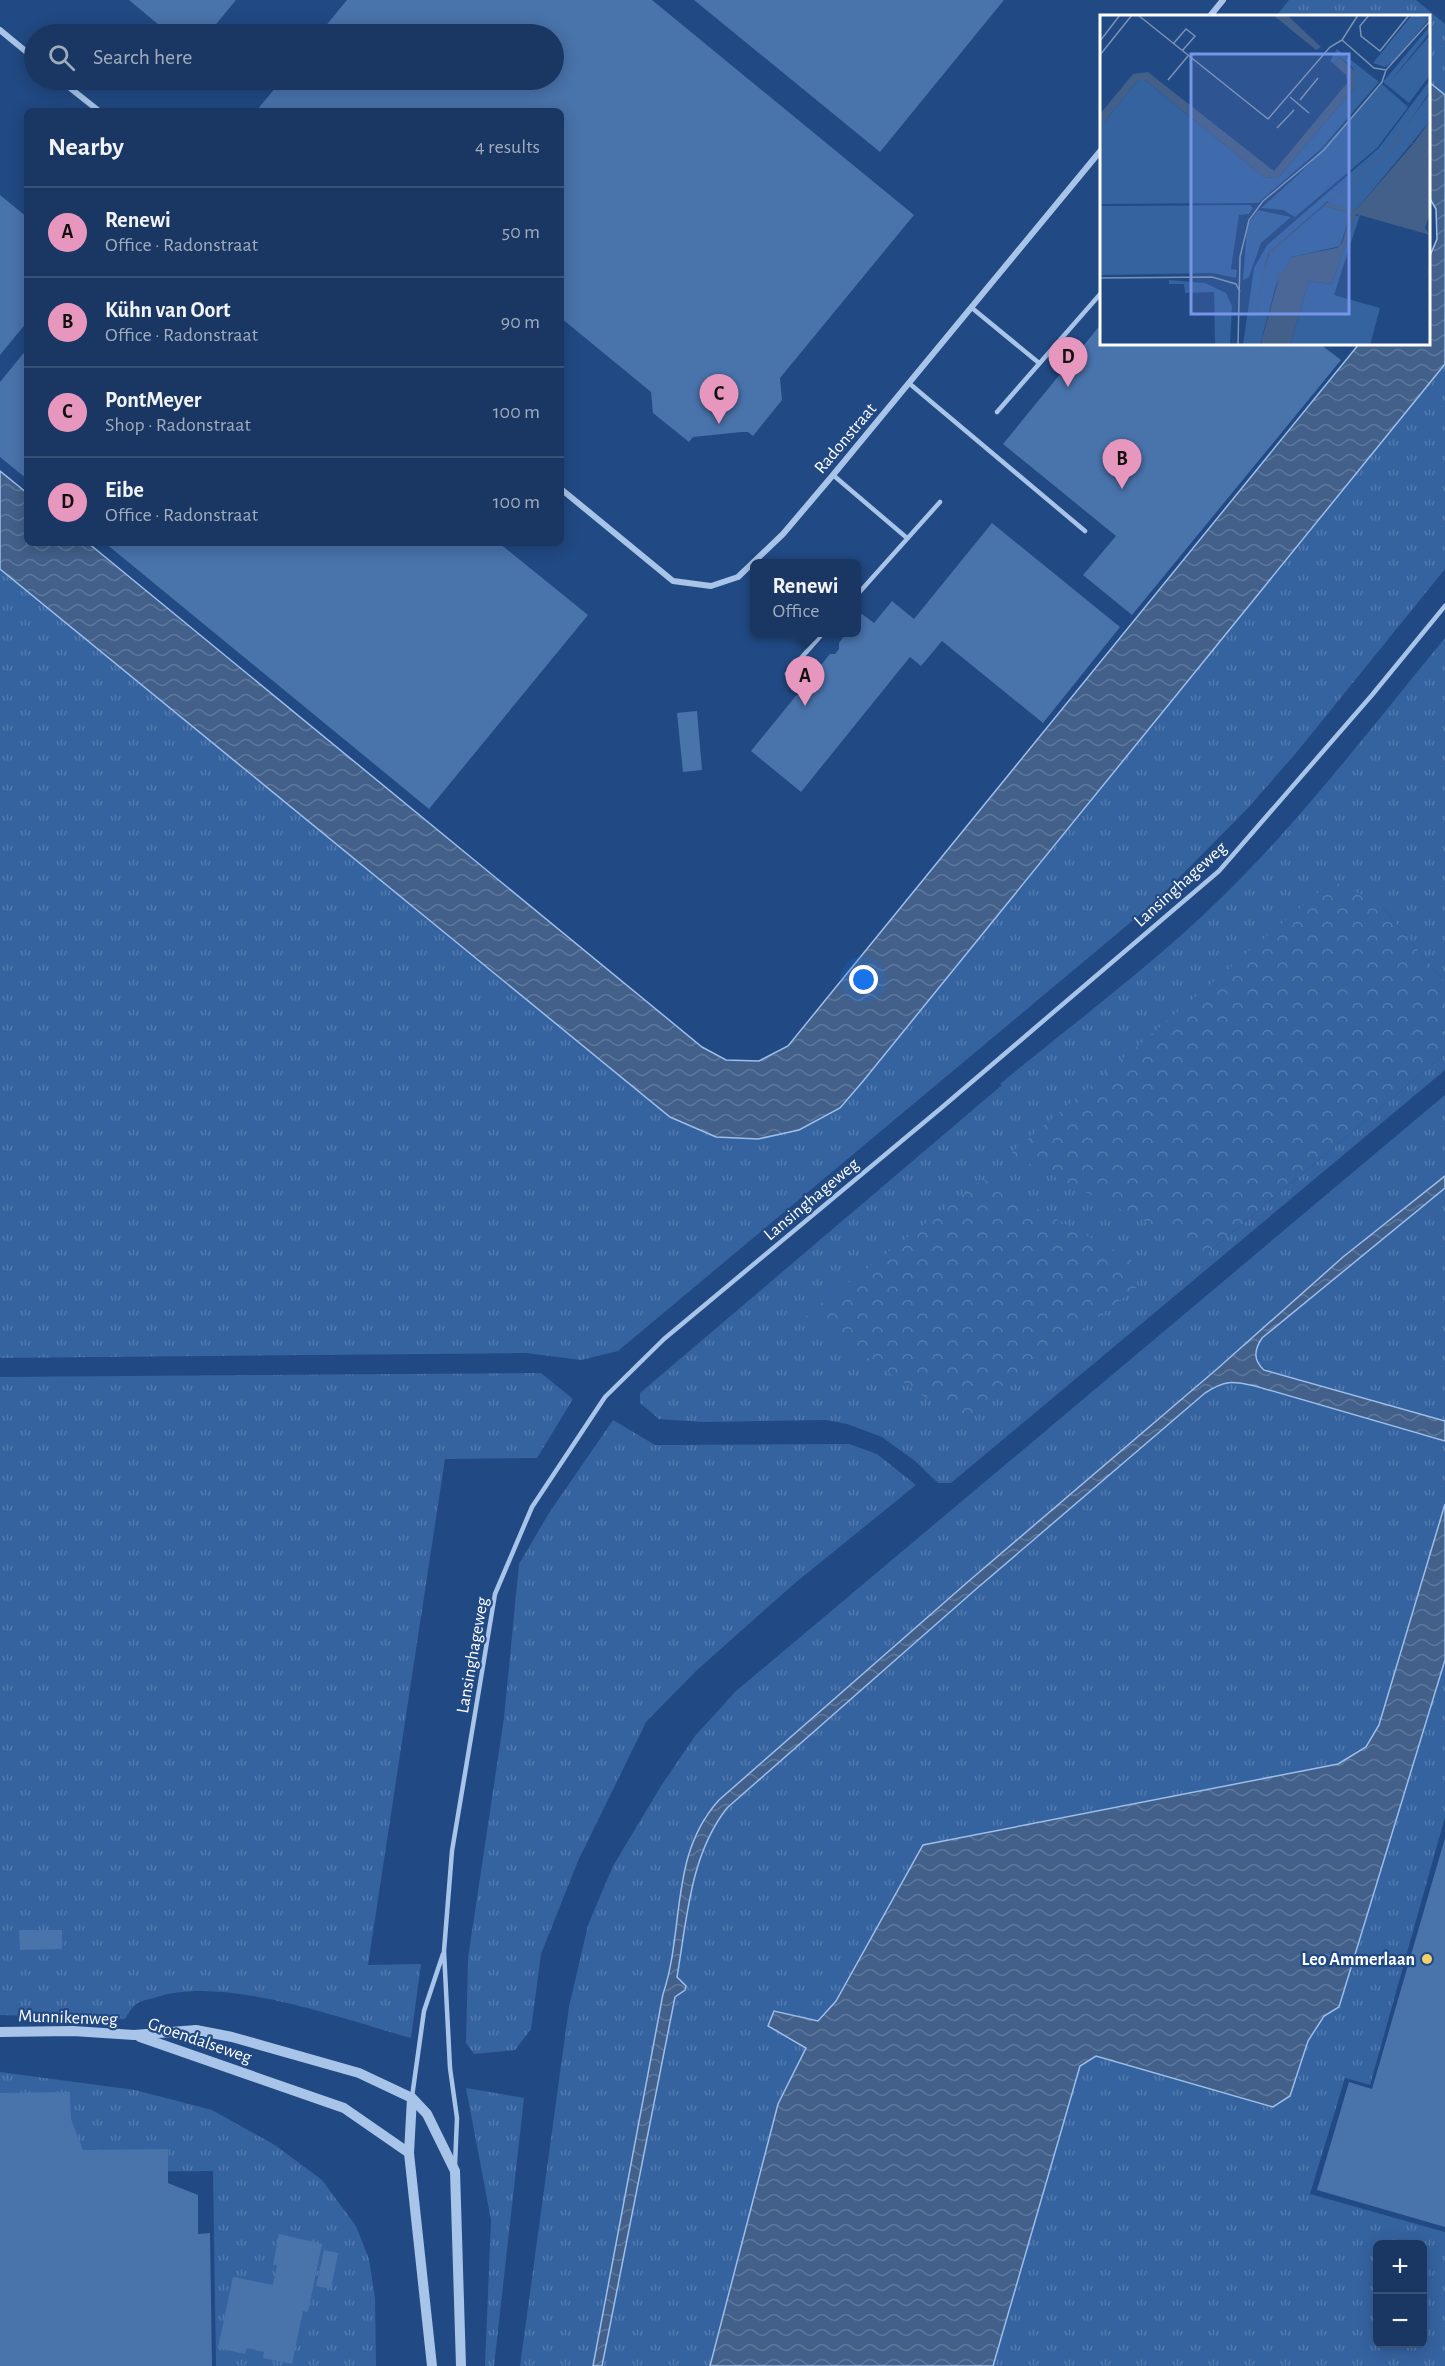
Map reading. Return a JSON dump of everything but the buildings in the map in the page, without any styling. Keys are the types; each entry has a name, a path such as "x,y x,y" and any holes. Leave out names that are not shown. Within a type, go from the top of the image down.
{"street":[{"path":"1211,15 1223,0"},
{"path":"0,30 24,50"},
{"path":"73,90 95,108"},
{"name":"Radonstraat","path":"757,559 783,534 910,384 1100,150"},
{"name":"Radonstraat","path":"564,491 673,580 711,586 738,577 750,566"},
{"name":"Groendalseweg","path":"134,2035 196,2030 232,2037 359,2073 412,2098 427,2114 455,2171 461,2366"},
{"name":"Munnikenweg","path":"0,2032 72,2031 134,2035"},
{"name":"Groendalseweg","path":"134,2035 345,2108 409,2153"},
{"path":"412,2098 409,2153 432,2366"}],"lane":[{"path":"997,412 1100,293"},
{"path":"972,308 1039,363"},
{"path":"910,384 1085,531"},
{"path":"833,475 908,538"},
{"path":"861,590 940,502"},
{"name":"Lansinghageweg","path":"455,2171 457,2118 450,2068 444,1951 452,1851 495,1594 532,1507 605,1397 664,1339 940,1109 1219,871 1372,695 1445,606"},
{"path":"787,674 820,637"},
{"name":"Lansinghageweg","path":"412,2098 424,2011 444,1951"}],"green space":[{"path":"1289,0 1416,0 1445,24 1445,95 1430,83 1430,15 1277,15"},
{"path":"1445,364 1445,569 1296,753 1248,808 1155,902 618,1351 581,1360 526,1353 0,1358 0,569 670,1117 799,1130 840,1108 864,1080"},
{"path":"1445,638 1445,982 1379,903 1208,1253 1445,1054 1445,1070 951,1483 938,1483 915,1461 882,1437 847,1424 826,1420 703,1422 659,1419 640,1403 640,1393 1002,1085 1000,1084 1142,969 1197,921 1282,835"},
{"path":"1332,881 1379,903 1445,982 1445,1054 1208,1253 1010,1154"},
{"path":"1445,1095 1445,1176 1343,1257 1217,1369 970,1580 719,1800 705,1816 663,1994 593,2366 520,2366 569,2007 588,1925 613,1866 661,1786 695,1736 736,1691"},
{"path":"983,1179 1131,1260 1138,1286 962,1422 805,1316"},
{"path":"1445,1188 1445,1421 1286,1377 1260,1365 1256,1354 1262,1338"},
{"path":"541,1373 573,1399 537,1458 445,1459 368,1965 421,1964 411,2038 282,2002 213,1991 182,1992 145,2000 135,2005 125,2019 0,2015 0,1377"},
{"path":"1235,1381 1445,1441 1445,1504 1379,1725 1366,1747 1339,1764 923,1845 836,2001 818,2021 775,2011 768,2026 807,2047 778,2104 710,2366 602,2366 675,1997 685,1990 686,1986 677,1977 687,1911 705,1846 727,1808 975,1590 1205,1393 1220,1383"},
{"path":"613,1420 655,1445 849,1444 877,1454 916,1485 795,1583 696,1671 646,1722 578,1861 541,1954 531,2029 515,2050 474,2054 466,2043 468,1958 504,1718 519,1564 549,1513"},
{"path":"1445,1660 1445,1817 1370,2085 1345,2078 1310,2194 1445,2232 1445,2366 993,2366 1080,2066 1095,2055 1273,2107 1290,2096 1308,2041 1324,2016 1339,2007"},
{"path":"0,2072 135,2090 212,2110 275,2145 322,2180 356,2226 369,2259 375,2298 376,2366 216,2366 213,2171 0,2173"},
{"path":"466,2088 524,2098 494,2366 485,2366 491,2220"}],"water":[{"path":"1430,83 1445,95 1445,364 864,1080 840,1108 799,1130 758,1139 716,1137 670,1117 0,569 0,471 24,491 24,546 92,546 702,1047 726,1060 759,1061 788,1046 1358,345 1430,345 1430,256 1437,239 1436,209 1430,199"},
{"path":"1445,1176 1445,1188 1262,1338 1257,1347 1256,1359 1264,1370 1445,1421 1445,1441 1255,1386 1229,1383 1212,1389 975,1590 727,1808 705,1846 692,1888 677,1977 686,1986 685,1990 675,1997 602,2366 593,2366 663,1994 670,1969 685,1868 692,1844 703,1821 719,1800 970,1580 1217,1369 1343,1257"},
{"path":"1445,1504 1445,1660 1339,2007 1324,2016 1308,2041 1290,2096 1273,2107 1096,2056 1080,2066 993,2366 710,2366 778,2104 806,2048 768,2026 774,2011 818,2021 836,2001 923,1845 1338,1764 1366,1747 1379,1725"}],"place":[{"name":"Eibe","path":"1068,387"},
{"name":"PontMeyer","path":"719,424"},
{"name":"Kühn van Oort","path":"1122,489"},
{"name":"Renewi","path":"805,706"},
{"name":"Leo Ammerlaan","path":"1427,1959"}]}
